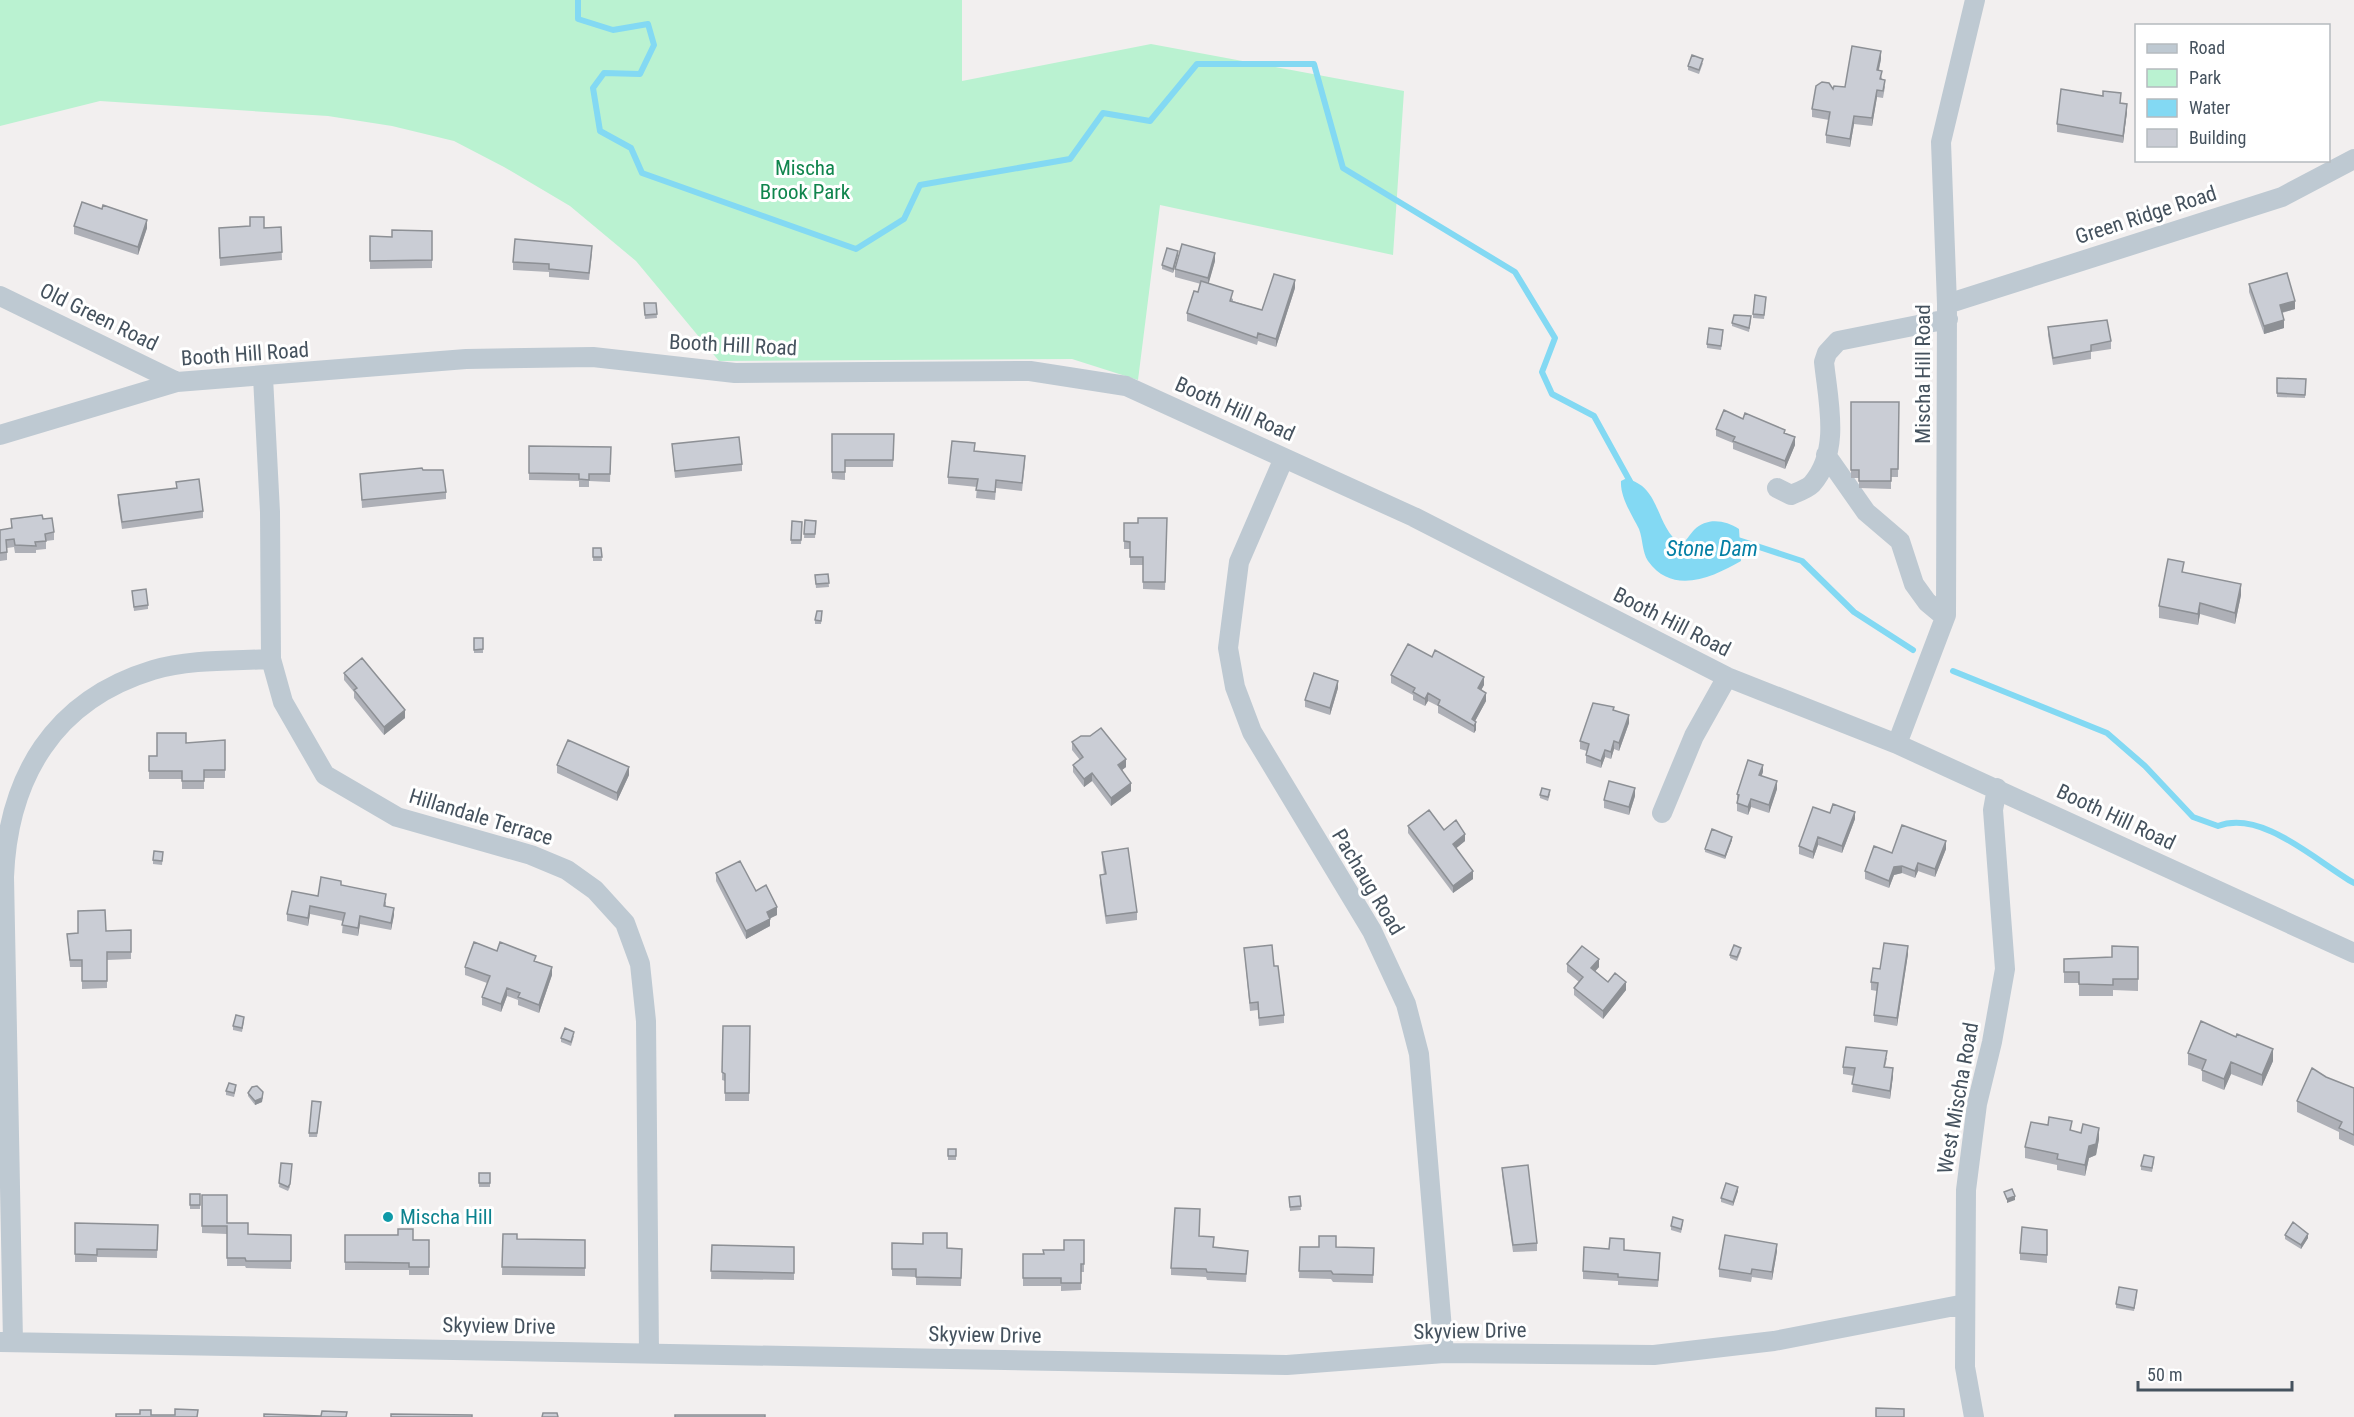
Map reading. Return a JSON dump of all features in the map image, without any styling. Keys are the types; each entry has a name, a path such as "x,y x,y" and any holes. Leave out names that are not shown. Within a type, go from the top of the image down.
{"street":[{"name":"Mischa Hill Road","path":"1898,744 1945,617 1947,311 1941,142 1975,0"},
{"name":"Green Ridge Road","path":"1777,488 1791,495 1810,485 1822,467 1831,434 1824,362 1827,353 1838,341 1947,311 2282,197 2354,159"},
{"name":"Old Green Road","path":"0,296 177,382"},
{"name":"Booth Hill Road","path":"0,435 177,382 263,377 466,359 593,357 735,373 1030,371 1126,386 1414,517 1727,677 1898,744 2354,953"},
{"name":"Hillandale Terrace","path":"263,377 270,512 272,659 283,702 325,775 397,817 531,855 567,870 594,890 625,923 640,964 646,1021 649,1353"},
{"path":"1826,455 1866,512 1900,541 1914,584 1927,602 1945,617"},
{"name":"Pachaug Road","path":"1284,458 1239,562 1228,648 1235,687 1252,732 1372,931 1406,1004 1419,1054 1444,1353"},
{"path":"7,1342 3,877 5,841 22,781 41,747 66,720 86,701 118,684 154,669 272,659"},
{"path":"1662,813 1694,736 1727,677"},
{"name":"West Mischa Road","path":"1974,1417 1965,1367 1966,1190 1977,1104 1992,1042 2005,969 1993,810 1997,788"},
{"name":"Skyview Drive","path":"7,1342 1287,1365 1444,1353 1654,1355 1774,1341 1965,1304"}],"green space":[{"name":"Mischa Brook Park","path":"0,0 962,0 962,81 1151,44 1404,91 1393,255 1160,205 1138,380 1072,359 719,361 636,261 570,206 454,141 392,126 328,116 100,101 0,126"}],"water":[{"name":"Stone Dam","path":"1625,479 1645,489 1652,498 1666,528 1681,544 1694,530 1705,523 1722,522 1739,529 1741,561 1718,573 1693,580 1681,581 1658,572 1646,557 1639,529 1624,500 1621,481"}],"building":[{"path":"1852,46 1881,51 1877,70 1882,71 1880,79 1885,80 1883,91 1877,90 1872,118 1854,116 1850,139 1826,135 1830,112 1812,109 1816,86 1822,82 1829,83 1833,89 1834,86 1845,87"},
{"path":"1692,55 1703,59 1699,70 1688,66"},
{"path":"2061,89 2103,96 2103,91 2121,93 2120,103 2127,104 2123,136 2057,124"},
{"path":"82,202 102,209 103,205 147,220 138,247 74,226"},
{"path":"250,217 264,217 264,228 281,227 282,252 220,258 219,228 250,226"},
{"path":"392,230 432,231 432,260 370,261 370,236 392,237"},
{"path":"515,239 592,246 589,273 549,269 549,264 513,262"},
{"path":"1182,244 1215,253 1208,278 1175,269"},
{"path":"1167,248 1178,251 1173,269 1162,265"},
{"path":"2287,273 2295,301 2280,305 2284,320 2264,326 2249,284"},
{"path":"1274,274 1295,280 1276,339 1258,333 1257,338 1187,313 1194,291 1198,292 1201,281 1233,291 1230,301 1262,310"},
{"path":"1755,295 1766,297 1764,315 1753,314"},
{"path":"644,303 656,303 657,314 645,315"},
{"path":"1734,315 1751,316 1749,328 1732,323"},
{"path":"2107,320 2111,341 2091,345 2091,351 2053,358 2048,327"},
{"path":"1709,328 1723,330 1721,346 1707,344"},
{"path":"2277,378 2306,379 2305,395 2277,393"},
{"path":"1851,402 1899,402 1898,469 1891,469 1891,481 1859,481 1859,470 1851,470"},
{"path":"1724,410 1743,419 1745,413 1785,430 1784,433 1795,437 1785,461 1733,441 1735,437 1716,429"},
{"path":"832,434 894,434 893,460 845,460 845,472 832,472"},
{"path":"739,437 742,464 675,471 672,444"},
{"path":"952,441 975,443 974,451 1025,456 1022,483 996,480 995,492 976,490 978,479 948,477"},
{"path":"529,446 611,447 610,474 589,474 589,480 579,479 579,474 529,473"},
{"path":"422,468 423,470 443,470 446,492 362,500 360,474"},
{"path":"199,479 203,511 122,522 118,495 177,488 176,482"},
{"path":"42,515 43,519 52,518 54,532 45,534 46,541 35,542 36,546 15,545 14,539 6,540 7,552 0,553 0,530 12,528 11,519"},
{"path":"1138,518 1167,518 1165,582 1143,582 1143,557 1130,557 1130,542 1124,541 1124,523 1138,523"},
{"path":"805,520 816,521 815,534 804,534"},
{"path":"792,521 802,522 801,540 791,540"},
{"path":"593,548 601,548 602,557 593,557"},
{"path":"2168,559 2184,562 2182,572 2241,584 2235,613 2200,603 2198,614 2159,606"},
{"path":"828,574 829,583 816,584 815,575"},
{"path":"146,589 148,605 134,607 132,591"},
{"path":"817,611 822,611 821,621 815,620"},
{"path":"474,638 483,638 483,649 474,650"},
{"path":"1408,644 1432,657 1435,650 1484,677 1478,688 1486,693 1472,719 1476,722 1474,726 1438,705 1440,700 1428,693 1425,699 1413,692 1415,688 1391,675"},
{"path":"362,658 405,710 384,727 354,690 357,688 344,673"},
{"path":"1314,673 1338,681 1330,708 1305,700"},
{"path":"1593,703 1614,707 1613,710 1629,715 1619,743 1614,741 1611,752 1605,750 1601,761 1586,755 1589,744 1580,741"},
{"path":"1101,728 1126,759 1118,765 1131,783 1111,798 1092,773 1084,779 1073,765 1083,757 1072,742 1081,736 1090,736"},
{"path":"157,733 186,733 186,743 225,740 225,770 204,770 204,781 182,781 182,771 149,771 149,756 157,756"},
{"path":"568,740 629,767 617,793 557,765"},
{"path":"1748,760 1763,765 1759,775 1777,781 1769,805 1751,799 1748,807 1737,803 1739,795 1737,794"},
{"path":"1609,781 1635,788 1629,807 1604,800"},
{"path":"1542,788 1550,790 1548,797 1540,795"},
{"path":"1833,804 1855,812 1842,846 1818,837 1813,852 1799,846 1813,807 1830,813"},
{"path":"1429,810 1444,830 1456,820 1465,834 1453,844 1473,871 1453,886 1408,826"},
{"path":"1902,825 1946,841 1935,869 1918,863 1915,871 1902,866 1894,867 1889,881 1865,871 1874,846 1892,853"},
{"path":"1712,829 1732,837 1725,856 1705,849"},
{"path":"1128,848 1137,912 1106,916 1100,875 1106,874 1102,852"},
{"path":"154,851 163,852 162,861 153,860"},
{"path":"740,861 756,891 766,885 777,907 767,912 770,919 746,931 716,873"},
{"path":"321,877 341,881 341,885 386,894 384,906 394,908 391,923 360,916 358,928 342,925 345,913 310,906 308,918 287,914 292,891 318,896"},
{"path":"105,910 106,931 131,930 131,952 107,952 107,981 82,981 82,960 70,960 67,934 78,933 78,911"},
{"path":"474,942 497,951 500,942 536,956 534,961 552,967 539,1005 518,997 520,993 507,988 501,1004 482,997 490,976 465,967"},
{"path":"1884,943 1908,946 1897,1018 1874,1015 1878,983 1871,982 1873,968 1880,969"},
{"path":"1272,945 1274,966 1278,966 1284,1015 1259,1018 1258,1002 1250,1003 1244,948"},
{"path":"1734,945 1741,948 1737,957 1730,955"},
{"path":"1582,946 1599,959 1591,968 1608,982 1615,973 1626,982 1603,1011 1574,988 1583,977 1567,964"},
{"path":"2112,946 2138,947 2138,979 2113,979 2113,985 2079,984 2079,972 2064,972 2064,959 2112,957"},
{"path":"236,1015 244,1017 242,1028 233,1026"},
{"path":"2201,1021 2236,1037 2237,1034 2273,1049 2262,1075 2231,1062 2224,1079 2202,1070 2206,1060 2188,1053"},
{"path":"723,1026 750,1026 749,1093 725,1093 725,1074 722,1072"},
{"path":"565,1028 574,1032 571,1042 561,1038"},
{"path":"1846,1047 1887,1051 1884,1067 1893,1068 1890,1091 1852,1084 1855,1068 1843,1067"},
{"path":"2312,1068 2326,1077 2354,1088 2354,1135 2339,1128 2342,1122 2297,1101"},
{"path":"229,1083 236,1085 234,1093 226,1091"},
{"path":"257,1086 263,1092 262,1098 255,1101 248,1093 252,1087"},
{"path":"312,1101 321,1102 317,1133 309,1133"},
{"path":"2049,1117 2072,1121 2070,1130 2081,1133 2083,1124 2099,1128 2096,1144 2089,1146 2085,1165 2057,1159 2058,1154 2025,1147 2031,1122 2048,1125"},
{"path":"948,1149 956,1149 956,1156 948,1156"},
{"path":"2144,1155 2154,1157 2152,1168 2141,1166"},
{"path":"281,1163 292,1164 288,1187 279,1183"},
{"path":"1528,1165 1537,1243 1513,1245 1502,1168"},
{"path":"479,1173 490,1173 490,1183 479,1183"},
{"path":"1726,1183 1738,1187 1733,1202 1721,1198"},
{"path":"2012,1189 2015,1196 2007,1199 2004,1192"},
{"path":"190,1194 200,1194 200,1205 190,1205"},
{"path":"202,1195 227,1195 227,1223 248,1223 248,1234 291,1235 291,1261 246,1261 245,1258 227,1258 227,1226 202,1226"},
{"path":"1300,1196 1301,1206 1290,1207 1289,1197"},
{"path":"1175,1208 1200,1209 1199,1236 1214,1237 1213,1247 1248,1251 1246,1274 1171,1268"},
{"path":"1673,1217 1683,1220 1681,1229 1671,1226"},
{"path":"2293,1222 2308,1234 2301,1245 2285,1235"},
{"path":"75,1223 158,1225 157,1250 97,1249 97,1255 75,1254"},
{"path":"2022,1227 2047,1230 2047,1255 2020,1253"},
{"path":"398,1229 413,1229 413,1240 429,1240 429,1267 409,1267 409,1263 345,1262 345,1235 398,1235"},
{"path":"923,1233 947,1233 947,1248 962,1249 961,1278 916,1277 916,1269 892,1269 892,1243 923,1244"},
{"path":"503,1234 517,1234 517,1239 585,1240 585,1268 502,1267"},
{"path":"1725,1235 1777,1244 1772,1272 1752,1269 1751,1274 1719,1269"},
{"path":"1319,1236 1336,1236 1336,1247 1374,1248 1373,1275 1299,1271 1300,1247 1319,1247"},
{"path":"1610,1238 1624,1239 1624,1250 1660,1253 1658,1280 1583,1271 1584,1247 1609,1249"},
{"path":"1064,1240 1084,1240 1081,1283 1061,1283 1061,1278 1023,1278 1023,1254 1044,1254 1043,1250 1064,1250"},
{"path":"712,1245 794,1247 794,1273 711,1271"},
{"path":"2119,1287 2137,1290 2134,1308 2116,1304"},
{"path":"1876,1408 1904,1409 1904,1417 1876,1417"},
{"path":"175,1409 198,1410 197,1417 116,1417 116,1414 140,1414 140,1410 151,1410 151,1415 175,1415"},
{"path":"322,1411 347,1412 346,1417 264,1417 264,1414 321,1416"},
{"path":"543,1413 557,1413 558,1417 542,1417"},
{"path":"391,1414 472,1415 472,1417 391,1417"},
{"path":"675,1415 765,1415 765,1417 675,1417"}],"waterway":[{"path":"578,0 578,19 613,30 648,24 654,45 640,74 604,73 593,88 600,131 631,148 642,173 856,249 904,219 920,185 1070,159 1103,113 1150,121 1197,64 1314,64 1343,168 1515,272 1555,338 1542,372 1552,394 1594,416 1632,485"},
{"path":"1732,538 1802,561 1854,612 1913,650"},
{"path":"1953,671 2107,733 2145,766 2193,817 2218,826 2235,823 2253,825 2271,831 2289,840 2354,883"}],"place":[{"name":"Mischa Hill","path":"388,1217"}]}
